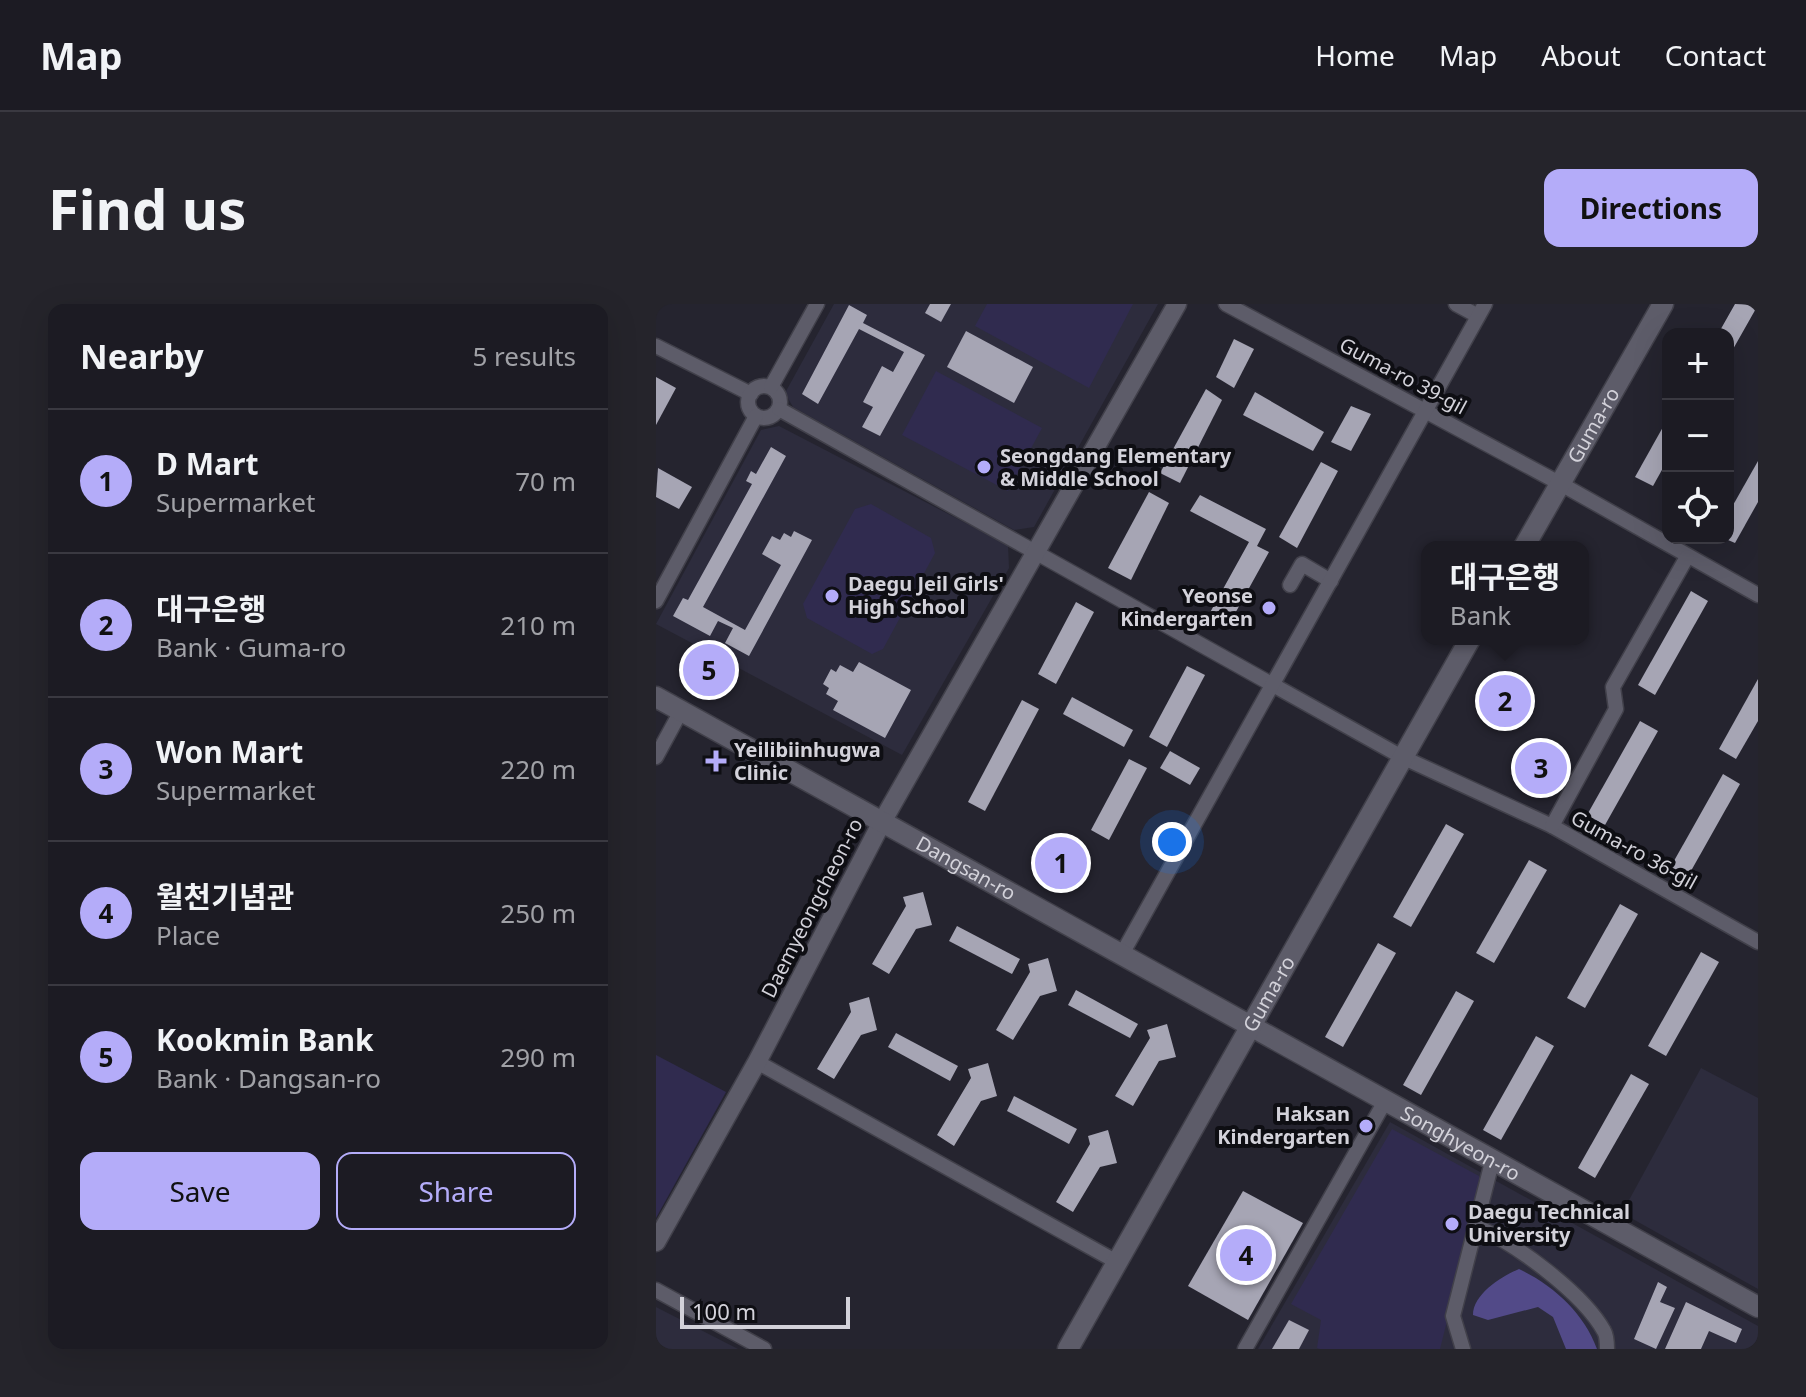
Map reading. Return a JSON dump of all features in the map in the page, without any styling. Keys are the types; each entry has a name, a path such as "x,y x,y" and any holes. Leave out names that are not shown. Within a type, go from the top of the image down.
{"main road":[{"name":"Guma-ro","path":"1528,541 1663,304"},
{"name":"Guma-ro","path":"1068,1349 1467,645"},
{"name":"Dangsan-ro","path":"656,697 1249,1026"},
{"name":"Songhyeon-ro","path":"1249,1026 1758,1307"}],"street":[{"path":"771,387 817,304"},
{"name":"Daemyeongcheon-ro","path":"656,1242 757,1062 882,822 1177,304"},
{"name":"Guma-ro 39-gil","path":"1226,304 1561,484 1758,595"},
{"path":"1122,954 1482,310 1456,304"},
{"path":"656,346 751,394"},
{"path":"760,387 771,387 779,395 779,409 771,417 756,416 749,408 751,394 760,387"},
{"path":"779,409 1034,554"},
{"path":"656,601 756,416"},
{"name":"Guma-ro 36-gil","path":"1034,554 1402,757 1552,826 1758,942"},
{"path":"1552,826 1616,709 1613,687 1687,557"},
{"path":"1290,585 1302,564 1331,581"},
{"path":"656,757 681,711"},
{"path":"757,1062 1117,1262"},
{"path":"1245,1349 1384,1103"},
{"path":"1463,1349 1453,1316 1492,1162"},
{"path":"1475,1226 1499,1236 1582,1301 1606,1333 1607,1349"},
{"path":"656,1290 764,1349"}],"shaded area":[{"name":"Seongdang Elementary & Middle School","path":"834,304 1158,304 1034,527 1014,530 793,407 785,393"},
{"path":"987,304 1133,304 1089,388 975,326"},
{"path":"936,371 1042,428 1008,491 902,435"},
{"name":"Daegu Jeil Girls' High School","path":"779,426 1008,545 1009,568 902,755 656,624 761,430"},
{"path":"871,504 931,538 935,553 883,649 872,654 807,618 803,604 855,509"},
{"path":"656,1055 726,1092 656,1218"},
{"path":"1701,1068 1758,1098 1758,1289 1622,1213"},
{"name":"Daegu Technical University","path":"1390,1122 1758,1326 1758,1349 1258,1349"},
{"path":"1392,1129 1479,1176 1480,1189 1440,1349 1317,1348 1321,1320 1291,1304"},
{"path":"1519,1269 1544,1283 1576,1312 1597,1349 1566,1349 1553,1317 1538,1307 1488,1320 1473,1315 1474,1307 1483,1293"},
{"path":"656,1307 738,1349 656,1349"}],"building":[{"path":"930,304 951,304 941,322 925,313"},
{"path":"1735,304 1758,305 1734,347 1734,328 1721,328"},
{"path":"849,305 867,315 863,323 925,355 880,436 862,427 873,407 863,402 882,366 893,372 904,352 859,329 818,404 802,394"},
{"path":"966,331 1033,367 1014,403 947,367"},
{"path":"1234,339 1254,349 1234,388 1216,377"},
{"path":"656,377 676,388 656,425"},
{"path":"1206,389 1222,400 1180,483 1160,473"},
{"path":"1255,392 1324,432 1313,451 1243,415"},
{"path":"1351,406 1371,414 1351,451 1331,442"},
{"path":"1662,429 1662,470 1653,486 1635,477"},
{"path":"771,447 786,456 703,607 745,630 781,565 762,554 772,536 780,540 784,533 791,537 794,531 812,540 749,656 725,643 733,628 718,621 710,636 673,616 683,598 688,600 752,484 746,481 751,471 756,474"},
{"path":"1758,461 1758,502 1735,543 1734,503"},
{"path":"1321,462 1338,471 1297,548 1279,537"},
{"path":"658,468 692,487 679,509 656,497"},
{"path":"1149,492 1169,503 1131,580 1108,568"},
{"path":"1200,495 1266,529 1257,546 1269,552 1227,628 1207,618 1249,542 1190,511"},
{"path":"1691,591 1708,601 1655,695 1638,685"},
{"path":"1076,602 1094,612 1056,684 1038,674"},
{"path":"859,662 911,690 885,738 833,710 838,701 826,694 829,688 823,684 831,669 836,672 840,665 853,672"},
{"path":"1187,666 1205,675 1167,747 1149,737"},
{"path":"1758,679 1758,721 1736,759 1719,749"},
{"path":"1072,697 1133,730 1124,747 1063,714"},
{"path":"1022,700 1039,709 985,811 968,802"},
{"path":"1640,721 1658,731 1605,825 1587,815"},
{"path":"1170,751 1200,768 1190,785 1160,768"},
{"path":"1129,759 1147,768 1109,840 1091,830"},
{"path":"1723,774 1740,784 1687,878 1670,868"},
{"path":"1446,824 1464,834 1411,927 1393,917"},
{"path":"1529,860 1547,870 1494,963 1476,953"},
{"path":"923,892 932,925 916,929 889,974 872,964 906,906 903,897"},
{"path":"1620,904 1638,914 1585,1008 1567,998"},
{"path":"957,926 1020,959 1012,974 949,941"},
{"path":"1378,943 1396,953 1343,1047 1325,1037"},
{"path":"1701,952 1719,962 1666,1056 1648,1046"},
{"path":"1048,958 1057,991 1040,996 1013,1040 996,1030 1030,972 1028,964"},
{"path":"1076,990 1138,1024 1130,1038 1068,1005"},
{"path":"1456,991 1474,1001 1421,1095 1403,1085"},
{"path":"869,997 877,1030 861,1035 834,1079 817,1069 851,1012 849,1003"},
{"path":"1167,1024 1176,1057 1159,1061 1133,1106 1115,1096 1150,1038 1147,1030"},
{"path":"896,1033 958,1066 950,1081 888,1047"},
{"path":"1536,1036 1554,1046 1501,1140 1483,1130"},
{"path":"988,1063 997,1096 981,1101 954,1146 937,1135 971,1078 968,1069"},
{"path":"1631,1074 1649,1084 1595,1178 1578,1168"},
{"path":"1014,1096 1077,1129 1069,1144 1007,1111"},
{"path":"1108,1130 1117,1163 1100,1167 1073,1212 1056,1202 1090,1144 1088,1136"},
{"path":"1243,1191 1303,1223 1248,1320 1188,1286"},
{"path":"1658,1282 1667,1287 1660,1302 1675,1308 1656,1349 1634,1339"},
{"path":"1686,1302 1742,1329 1736,1343 1709,1331 1701,1349 1665,1349"},
{"path":"1289,1320 1309,1330 1299,1349 1272,1349"}],"place":[{"name":"Seongdang Elementary & Middle School","path":"984,467"},
{"name":"Daegu Jeil Girls' High School","path":"832,596"},
{"name":"Yeonse Kindergarten","path":"1269,608"},
{"name":"Kookmin Bank","path":"709,670"},
{"name":"대구은행","path":"1505,701"},
{"name":"Yeilibiinhugwa Clinic","path":"716,761"},
{"name":"Won Mart","path":"1541,768"},
{"name":"D Mart","path":"1061,863"},
{"name":"Haksan Kindergarten","path":"1366,1126"},
{"name":"Daegu Technical University","path":"1452,1224"},
{"name":"월천기념관","path":"1246,1255"}]}
